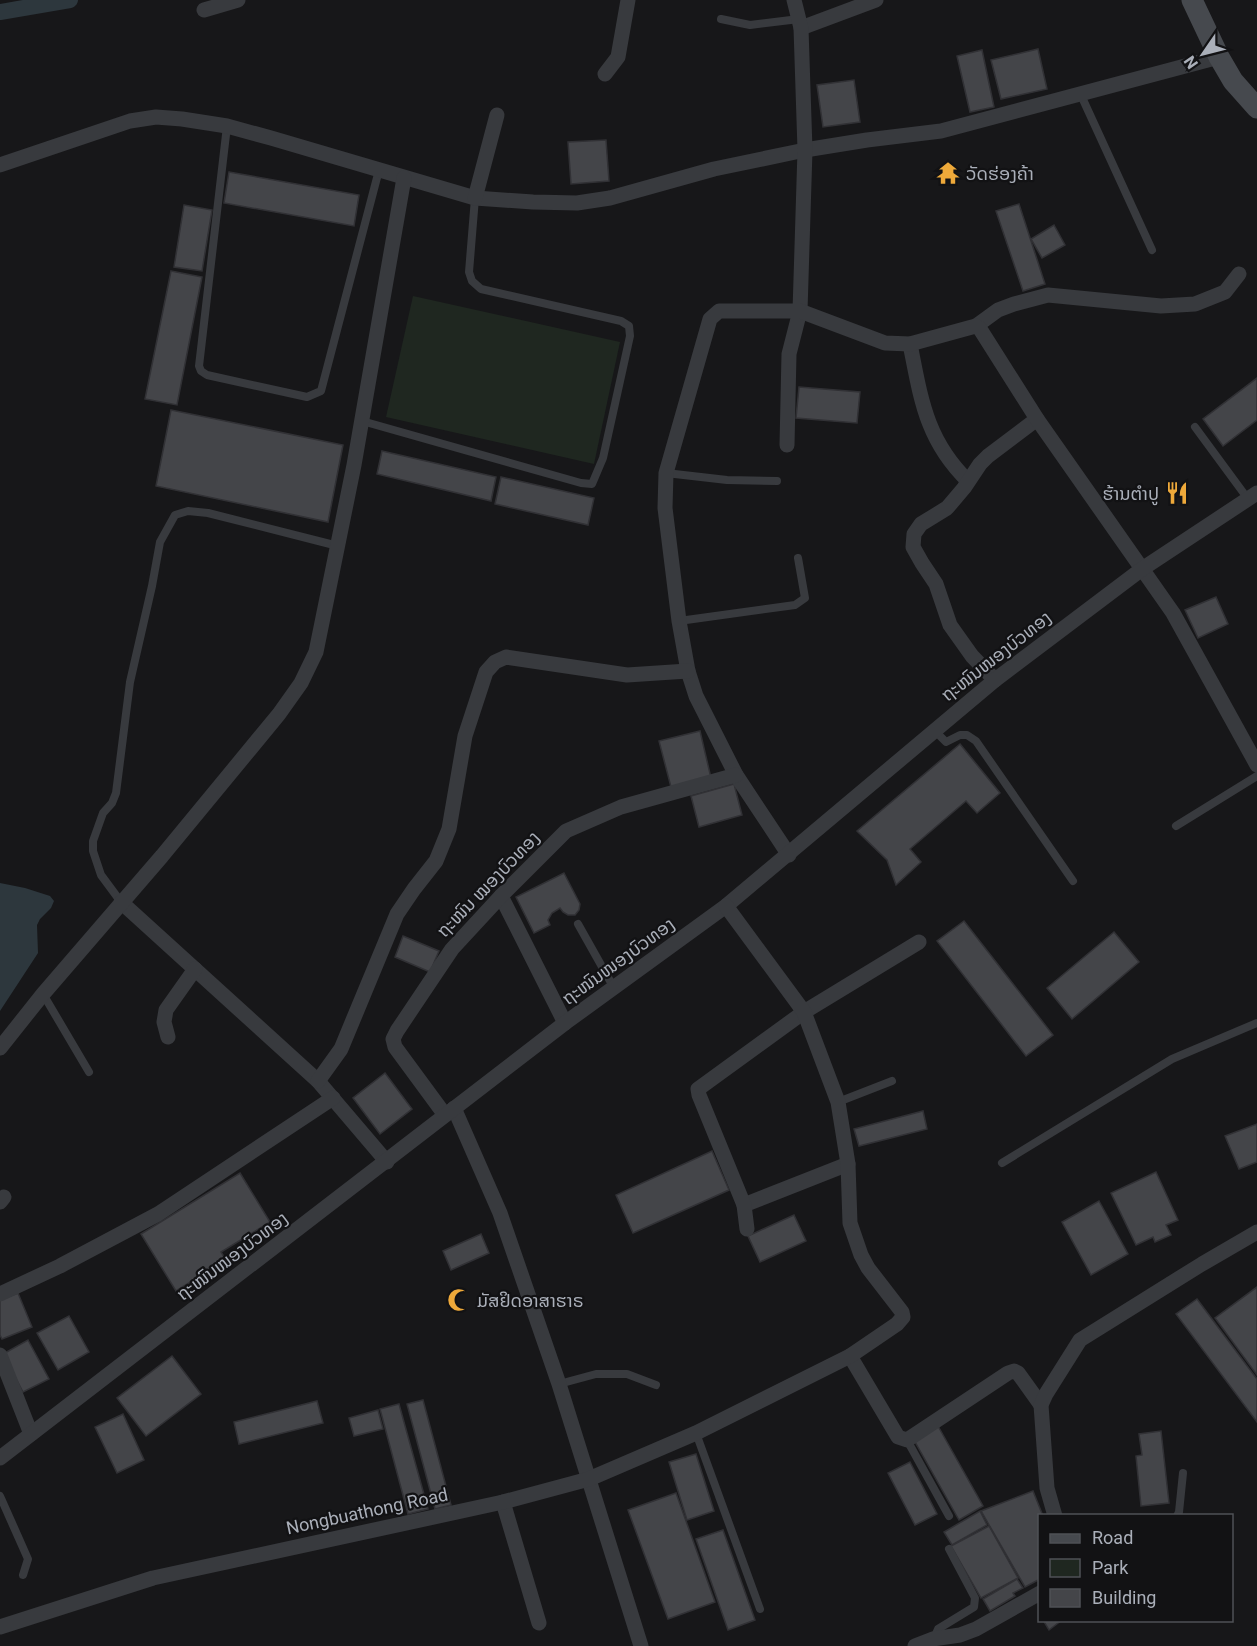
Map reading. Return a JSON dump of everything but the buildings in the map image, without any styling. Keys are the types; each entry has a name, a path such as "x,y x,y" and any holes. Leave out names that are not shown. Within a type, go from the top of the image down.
{"street":[{"path":"204,10 238,0"},
{"path":"605,74 618,57 628,0"},
{"path":"787,445 789,354 800,311 805,150 800,24 794,0"},
{"path":"800,24 876,0"},
{"path":"1192,0 1233,81 1257,108"},
{"path":"0,165 130,122 156,117 227,126 475,198 577,203 610,198 714,169 805,150 941,131 1219,57"},
{"path":"475,198 497,115"},
{"path":"0,1048 42,994 162,856 279,714 301,683 316,652 362,421 404,178"},
{"path":"789,855 736,776 696,696 688,671 679,621 665,508 666,473 710,319 719,311 800,311 885,343 910,344 976,326 998,310 1048,295 1161,306 1195,304 1225,292 1239,274"},
{"path":"976,326 1037,419 1173,613 1257,765"},
{"path":"910,344 923,407 931,429 955,469 968,481"},
{"path":"995,680 972,656 950,625 936,584 913,547 914,534 921,524 947,508 988,456 1037,419"},
{"name":"ຖະໜົນໜອງບົວທອງ","path":"0,1458 565,1023 726,906 995,680 1142,569 1252,496"},
{"path":"318,1081 341,1050 397,914 436,861 449,829 465,736 486,672 495,662 506,657 627,675 688,671"},
{"name":"ຖະໜົນ ໝອງບົວທອງ","path":"450,1112 395,1047 393,1039 452,949 566,831 621,807 736,776"},
{"path":"501,896 565,1023"},
{"path":"121,902 318,1081 387,1162"},
{"path":"726,906 804,1012 838,1102 848,1164 744,1205"},
{"path":"747,1229 744,1205 698,1089 804,1012 919,942"},
{"path":"168,1037 164,1022 166,1010 195,969"},
{"path":"0,1294 60,1266 158,1214 333,1098"},
{"path":"450,1112 500,1213 559,1384 641,1646"},
{"name":"Nongbuathong Road","path":"0,1628 153,1578 503,1502 588,1479 696,1433 850,1356 897,1324 903,1317 902,1312 868,1268 861,1255 850,1223 848,1164"},
{"path":"1055,1514 1047,1488 1041,1405 1080,1340 1257,1232"},
{"path":"0,1355 32,1434"},
{"path":"850,1356 898,1437 906,1440 1014,1371 1018,1373 1041,1405"},
{"path":"503,1502 540,1623"},
{"path":"915,1646 933,1639 960,1635 975,1629 1038,1594"}],"lane":[{"path":"721,19 750,25 800,24"},
{"path":"1080,93 1152,250"},
{"path":"227,126 199,366 201,371 207,375 307,397 321,391 379,170"},
{"path":"362,421 581,483 592,484 596,478 603,458 630,336 629,326 621,321 481,289 472,281 469,272 475,198"},
{"path":"1195,427 1252,496"},
{"path":"666,473 727,480 777,481"},
{"path":"121,902 102,875 93,851 93,841 103,813 117,793 130,681 160,542 175,515 188,511 208,513 338,546"},
{"path":"679,621 795,605 805,598 798,558"},
{"path":"934,730 946,742 960,735 967,735 976,741 1074,881"},
{"path":"1176,826 1257,776"},
{"path":"578,924 614,988"},
{"path":"42,994 90,1072"},
{"path":"1002,1163 1172,1059 1257,1023"},
{"path":"838,1102 892,1081"},
{"path":"559,1384 596,1374 627,1374 656,1385"},
{"path":"696,1433 760,1609"},
{"path":"906,1440 949,1516"},
{"path":"1178,1514 1183,1473"},
{"path":"0,1496 28,1559 23,1575"},
{"path":"933,1639 938,1629 974,1606 976,1602 949,1549"}],"green space":[{"path":"413,296 620,342 594,464 386,417"}],"shaded area":[{"path":"0,883 50,896 54,901 37,925 38,953 0,1011"}],"waterway":[{"path":"0,12 70,0"}],"place":[{"name":"ວັດຮ່ອງຄ້າ","path":"948,173"},
{"name":"ຮ້ານຕຳປູ","path":"1177,493"},
{"name":"ມັສຢິດອາສາຮາຣ","path":"459,1300"}]}
